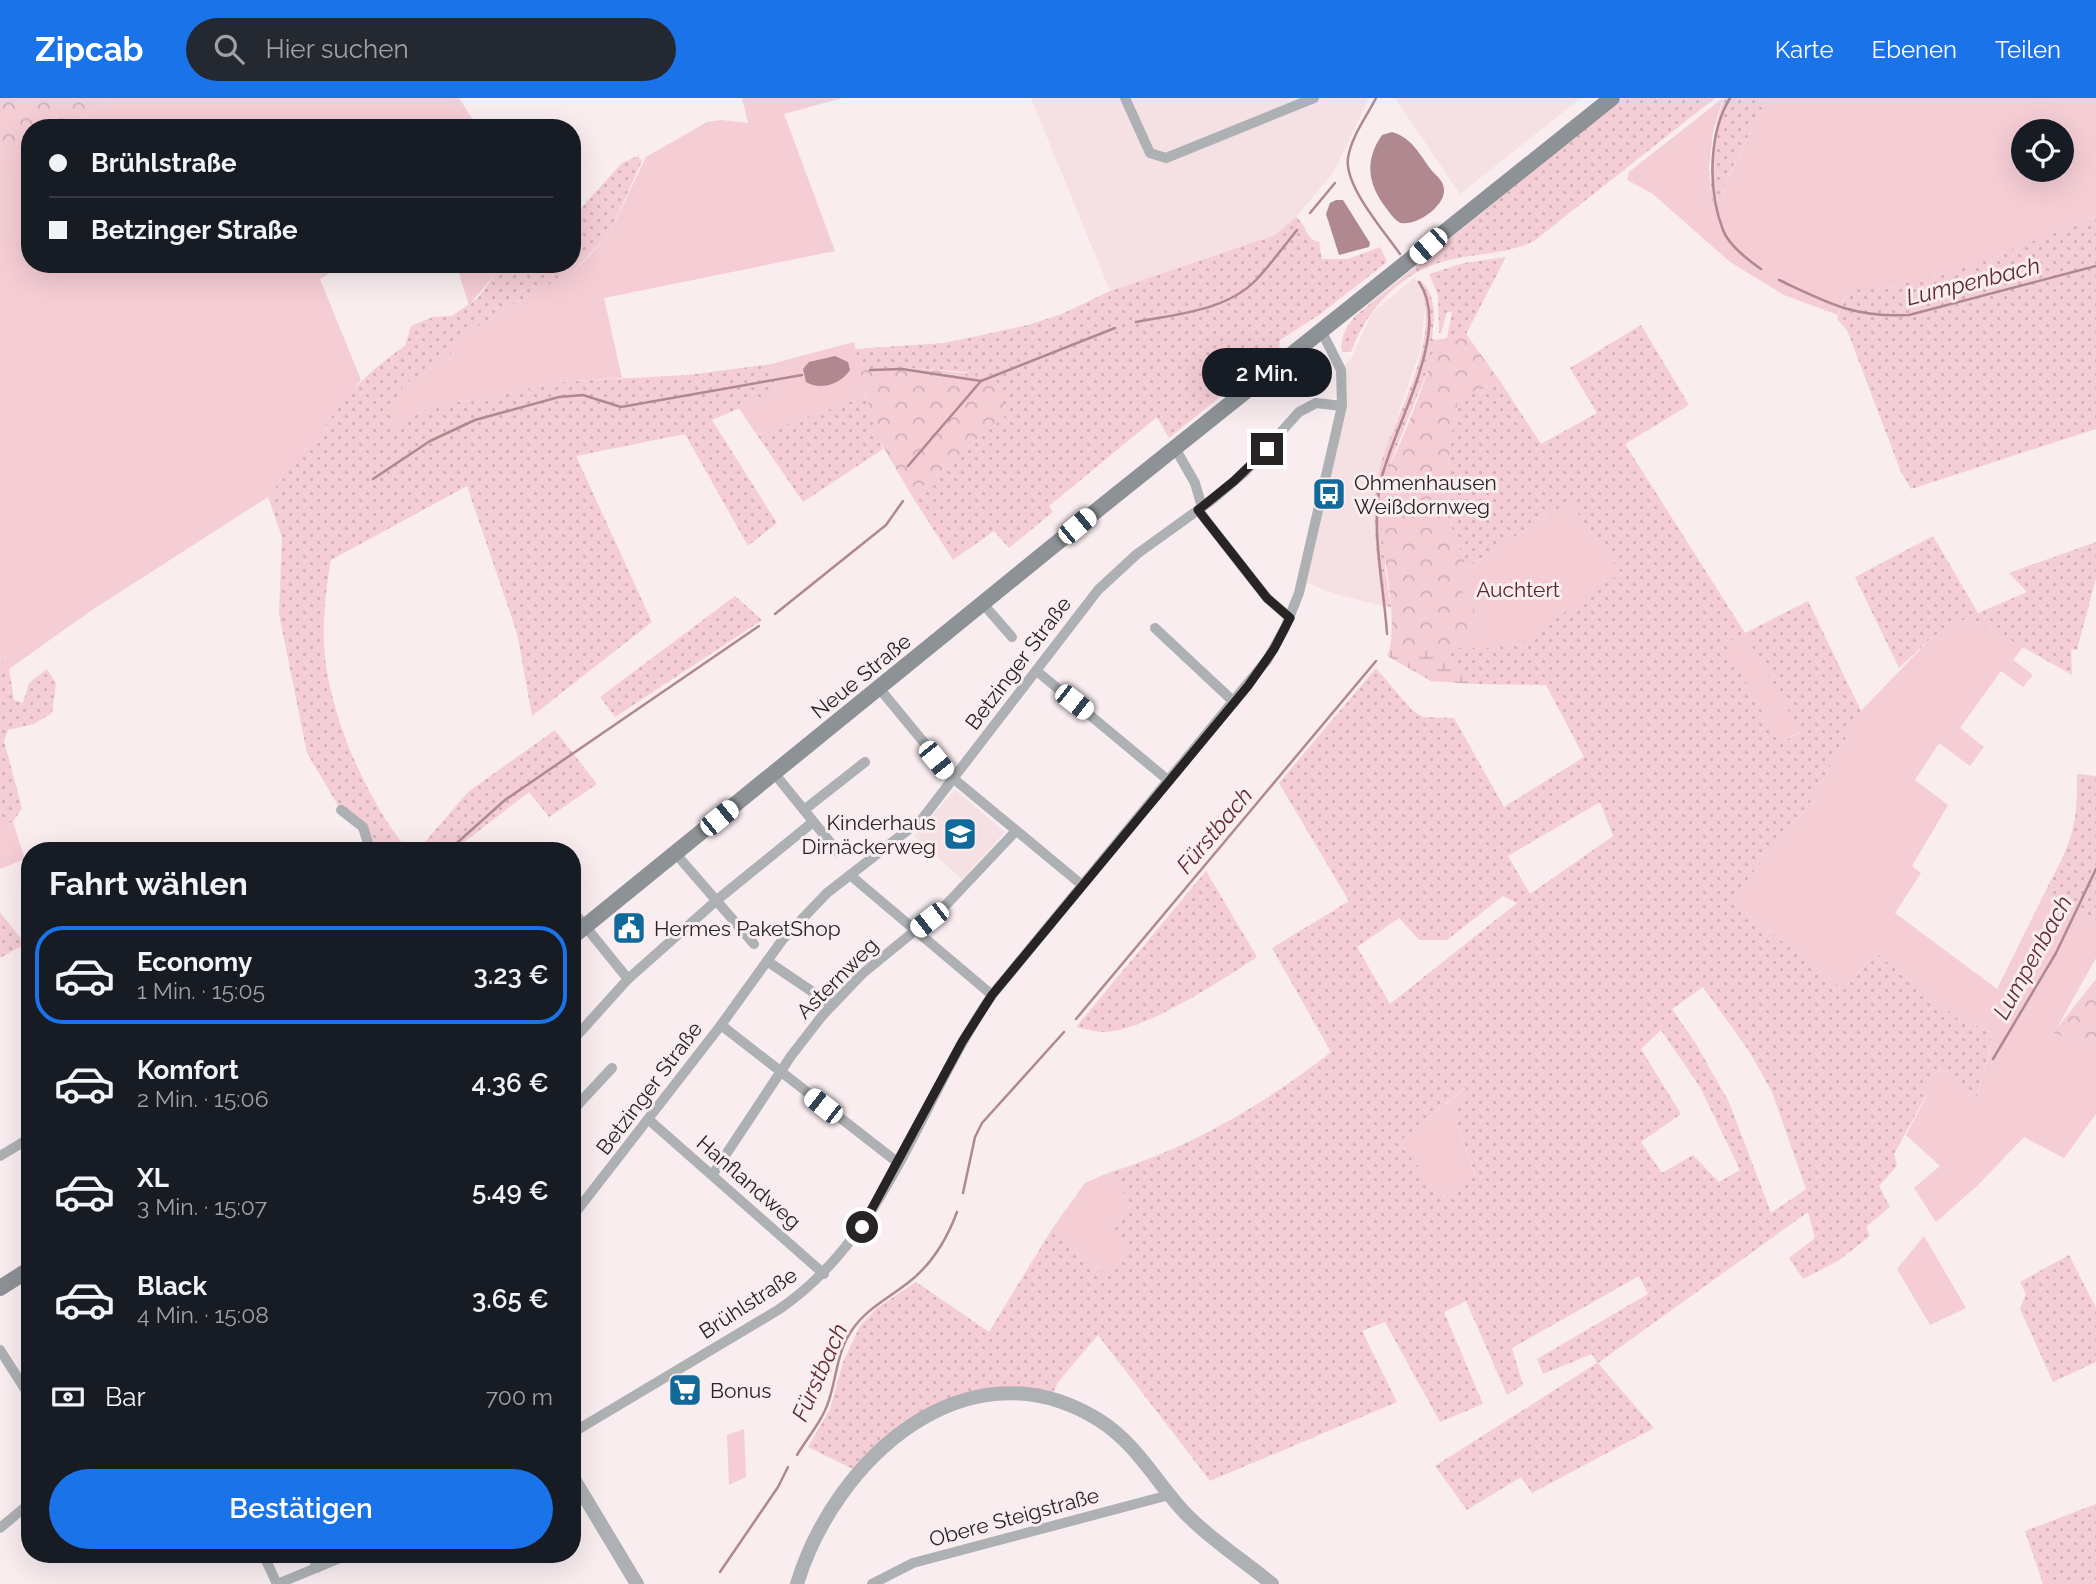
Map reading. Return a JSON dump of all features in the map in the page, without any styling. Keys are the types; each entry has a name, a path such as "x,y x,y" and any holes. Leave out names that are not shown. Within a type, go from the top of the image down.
{"main road":[{"name":"Neue Straße","path":"581,930 1175,448 1612,98"},
{"path":"0,1288 21,1275"}],"street":[{"path":"1125,98 1150,153 1166,158 1314,98"},
{"name":"Brühlstraße","path":"581,1428 765,1319 824,1274 858,1233 967,1033 992,995 1267,660 1290,618 1302,581 1342,406 1341,370 1322,332"},
{"name":"Betzinger Straße","path":"581,1205 807,911 922,819 1038,672 1075,618 1112,577 1251,466 1306,407 1324,403 1342,406"},
{"path":"1175,448 1195,483 1200,509 1267,598 1290,618"},
{"path":"984,605 1012,637"},
{"path":"1155,628 1234,702"},
{"path":"1038,672 1169,781"},
{"path":"879,688 954,779 1082,885"},
{"path":"804,810 865,762"},
{"path":"774,774 838,852"},
{"path":"341,810 363,827 368,842"},
{"path":"581,1031 628,979 717,900 813,822"},
{"name":"Asternweg","path":"713,1174 780,1072 832,1005 862,974 964,888 1015,832"},
{"path":"676,854 754,944"},
{"path":"850,875 914,932 992,995"},
{"path":"581,934 628,979"},
{"path":"767,961 832,1005"},
{"path":"721,1025 897,1162"},
{"path":"581,1101 612,1068"},
{"name":"Hanflandweg","path":"648,1119 824,1274"},
{"path":"0,1156 21,1143"},
{"path":"0,1350 21,1383"},
{"path":"797,1584 836,1504 880,1451 929,1413 977,1395 1031,1394 1067,1404 1089,1414 1121,1436 1169,1495 1203,1530 1272,1584"},
{"path":"581,1491 637,1584"},
{"name":"Obere Steigstraße","path":"872,1584 913,1563 1169,1495"},
{"path":"0,1528 21,1510"},
{"path":"267,1563 277,1584 329,1563"},
{"path":"315,1563 317,1568"},
{"path":"892,1573 900,1584"}],"shaded area":[{"path":"1031,98 1369,98 1333,173 1296,217 1275,235 1110,291"},
{"path":"1395,98 1581,98 1460,194"},
{"path":"1392,132 1411,143 1444,187 1440,202 1429,214 1407,223 1397,221 1386,208 1375,190 1370,172 1376,145 1382,135"},
{"path":"1343,200 1370,243 1369,247 1339,255 1326,214 1330,203"},
{"path":"1415,277 1426,296 1421,348 1382,461 1375,537 1383,606 1335,594 1302,581 1338,427 1341,370 1351,359 1372,313"},
{"path":"835,356 848,362 850,370 846,375 830,385 818,386 806,382 803,369 809,362"},
{"name":"Kinderhaus Dirnäckerweg","path":"955,790 1005,832 962,879 914,836"}],"green space":[{"path":"0,98 112,98 76,119 21,119 21,149 0,160"},
{"path":"112,98 459,98 472,119 76,119"},
{"path":"742,98 842,98 784,114 835,251 604,298 622,378 554,382 502,395 431,406 394,429 393,406 404,385 450,355 457,341 488,320 548,284 563,282 572,273 581,273 581,264 609,234 646,157 707,122 721,120 748,123"},
{"path":"1623,98 1715,98 1534,241 1432,265 1402,282 1388,294 1366,321 1351,352 1342,352 1344,333 1355,316"},
{"path":"1723,98 1713,132 1709,168 1712,205 1722,204 1725,185 1767,98 2096,98 2096,217 1938,275 1874,289 1847,289 1838,315 1784,295 1730,262 1653,194 1627,180 1629,172"},
{"path":"1724,98 1767,98 1725,184 1722,204 1712,205 1712,151"},
{"path":"21,149 21,273 330,273 320,279 361,380 268,497 92,610 9,669 0,658 0,160"},
{"path":"638,156 642,161 609,234 581,263 581,208 622,163"},
{"path":"1296,217 1308,235 1319,242 1322,259 1348,259 1380,247 1387,262 1319,315 1280,340 1279,349 1169,438 1157,417 1049,506 1053,512 1009,548 994,531 953,560 912,496 1006,415 967,372 913,368 859,369 855,349 944,343 1028,325 1062,314 1110,291 1275,235"},
{"path":"2096,217 2096,429 1911,489 1901,472 1847,330 1837,319 1847,289 1889,287 1982,259"},
{"path":"1506,257 1466,334 1447,338 1452,312 1447,312 1439,333 1438,295 1429,274 1464,263"},
{"path":"459,273 496,273 469,305"},
{"path":"496,273 572,273 563,282 548,284 488,320 457,341 451,355 404,385 394,428 431,406 502,395 554,382 688,375 771,364 776,393 712,420 777,523 748,546 685,434 576,456 652,622 532,716 517,633 467,486 331,560 325,602 324,645 332,697 351,753 378,806 402,842 368,842 367,834 339,807 307,753 279,614 282,537 268,497 347,396 384,361 405,346 411,326 433,317 452,316 478,298"},
{"path":"1418,279 1429,291 1432,299 1432,339 1436,340 1430,364 1391,461 1385,568 1391,607 1383,606 1375,533 1375,496 1382,460 1423,348 1425,301"},
{"path":"1641,325 1689,405 1625,444 1745,633 1808,601 1861,711 1810,803 1730,901 1844,989 1876,953 1970,1028 1973,1023 1992,1035 1977,1098 1940,1070 1894,1154 1897,1166 1879,1186 1890,1207 1866,1227 1870,1236 1838,1261 1803,1279 1789,1258 1815,1238 1808,1212 1598,1363 1654,1428 1532,1493 1521,1477 1467,1510 1435,1466 1597,1363 1592,1354 1543,1374 1537,1359 1648,1294 1639,1276 1512,1348 1523,1385 1507,1395 1466,1301 1444,1312 1483,1404 1440,1422 1385,1322 1362,1331 1397,1402 1210,1481 1098,1335 1058,1382 1053,1393 999,1388 944,1401 857,1471 808,1447 830,1409 843,1362 860,1326 877,1308 916,1282 989,1332 1052,1229 1107,1275 1112,1229 1132,1206 1110,1172 1139,1163 1197,1138 1281,1089 1331,1052 1272,948 1349,901 1279,783 1376,668 1412,710 1423,717 1454,718 1504,807 1584,757 1546,685 1473,684 1453,668 1450,648 1495,648 1621,573 1569,502 1466,568 1452,528 1448,463 1459,398 1500,381 1541,444 1597,413 1570,368","holes":["1745,634 1800,733 1779,743 1726,644","1600,802 1613,836 1530,894 1508,856","1503,896 1517,903 1390,1004 1357,947 1399,918 1419,940 1447,940","1703,987 1749,1051 1772,1092 1806,1189 1771,1213 1729,1102 1696,1044 1672,1009","1661,1030 1700,1087 1740,1170 1719,1182 1693,1155 1662,1173 1641,1142 1681,1114 1641,1049","1465,1088 1455,1117 1475,1175 1442,1197 1399,1142"]},
{"path":"1466,334 1500,381 1459,398 1448,463 1449,512 1466,568 1459,577 1458,586 1473,604 1479,632 1463,648 1390,648 1391,609 1382,531 1384,484 1418,398 1436,340"},
{"path":"854,342 866,396 757,435 738,407 776,393 771,364"},
{"path":"913,368 995,376 1006,415 912,496 878,438 859,369"},
{"path":"866,396 883,449 803,502 757,435"},
{"name":"Auchtert","path":"1569,502 1621,573 1524,641 1495,648 1463,648 1479,632 1473,604 1458,586 1459,577 1466,568"},
{"path":"1933,536 1978,613 2027,592 2009,573 2096,542 2096,578 2077,650 2071,649 2072,675 1969,617 1931,638 1899,668 1855,577"},
{"path":"735,596 762,620 615,717 600,697"},
{"path":"1969,617 2023,647 2013,660 2033,675 2023,687 2001,671 1960,728 1984,747 1970,766 1939,743 1915,780 1948,805 1912,866 1921,873 1895,913 1997,989 2044,894 2096,921 2096,958 2054,1033 2096,1048 2096,1114 2064,1158 2024,1137 1978,1185 1936,1222 1914,1188 1940,1166 1906,1135 1926,1097 1923,1092 1941,1070 1977,1098 1992,1035 1974,1023 1970,1028 1876,953 1844,989 1730,901 1810,803 1861,711 1931,638"},
{"path":"1745,634 1800,732 1779,743 1725,644"},
{"path":"1390,648 1450,648 1453,668 1473,684 1431,681 1387,656"},
{"path":"0,658 9,669 14,700 23,703 29,683 47,669 56,683 52,713 34,724 8,730 4,741 22,808 13,822 0,826"},
{"path":"555,730 597,784 549,817 529,792 464,842 425,842 468,792"},
{"path":"2077,774 2096,776 2096,921 2044,894 2071,837 2076,810"},
{"path":"13,822 21,847 21,861 0,869 0,826"},
{"path":"1206,871 1257,957 1182,1003 1139,1024 1103,1032 1076,1027"},
{"path":"0,912 21,939 21,946 0,958"},
{"path":"2096,979 2096,1048 2053,1033"},
{"path":"1467,1087 1455,1117 1475,1176 1441,1197 1399,1142"},
{"path":"1110,1172 1132,1206 1112,1229 1131,1248 1107,1275 1052,1229 1085,1183"},
{"path":"1924,1236 1966,1308 1930,1325 1897,1269"},
{"path":"2069,1255 2096,1308 2096,1362 2053,1382 2020,1309 2026,1294 2020,1282"},
{"path":"744,1429 746,1477 729,1485 727,1435"},
{"path":"2096,1504 2096,1584 2043,1584 2025,1531"}],"waterway":[{"name":"Fürstbach","path":"1376,98 1352,142 1348,169 1359,195 1400,254"},
{"name":"Lumpenbach","path":"1730,98 1723,112 1714,145 1713,181 1718,215 1730,242 1761,269"},
{"path":"1310,213 1335,183"},
{"path":"1136,322 1200,310 1230,299 1256,280 1297,230"},
{"name":"Lumpenbach","path":"1779,280 1842,307 1872,314 1909,315 2096,266"},
{"name":"Fürstbach","path":"1387,634 1377,541 1378,503 1386,463 1425,354 1429,327 1428,303 1419,282"},
{"path":"870,370 902,369 981,381 1115,328"},
{"path":"373,479 430,441 475,420 559,397 583,395 621,407 802,375"},
{"path":"908,466 981,381"},
{"path":"775,614 886,525 903,501"},
{"path":"458,842 505,800 759,626"},
{"name":"Fürstbach","path":"1076,1019 1376,661"},
{"name":"Lumpenbach","path":"1993,1059 2056,953 2096,869"},
{"name":"Fürstbach","path":"963,1193 975,1137 982,1123 1064,1032"},
{"name":"Fürstbach","path":"797,1455 826,1407 840,1355 852,1330 871,1309 925,1267 949,1232 957,1212"},
{"name":"Fürstbach","path":"720,1572 778,1487 788,1467"}],"place":[{"name":"Ohmenhausen Weißdornweg","path":"1329,494"},
{"name":"Kinderhaus Dirnäckerweg","path":"960,834"},
{"name":"Hermes PaketShop","path":"629,928"},
{"name":"Bonus","path":"685,1390"}],"route":[{"path":"862,1227 962,1042 992,995 1248,686 1279,640 1290,618 1267,598 1198,510 1245,472 1267,449"}]}
